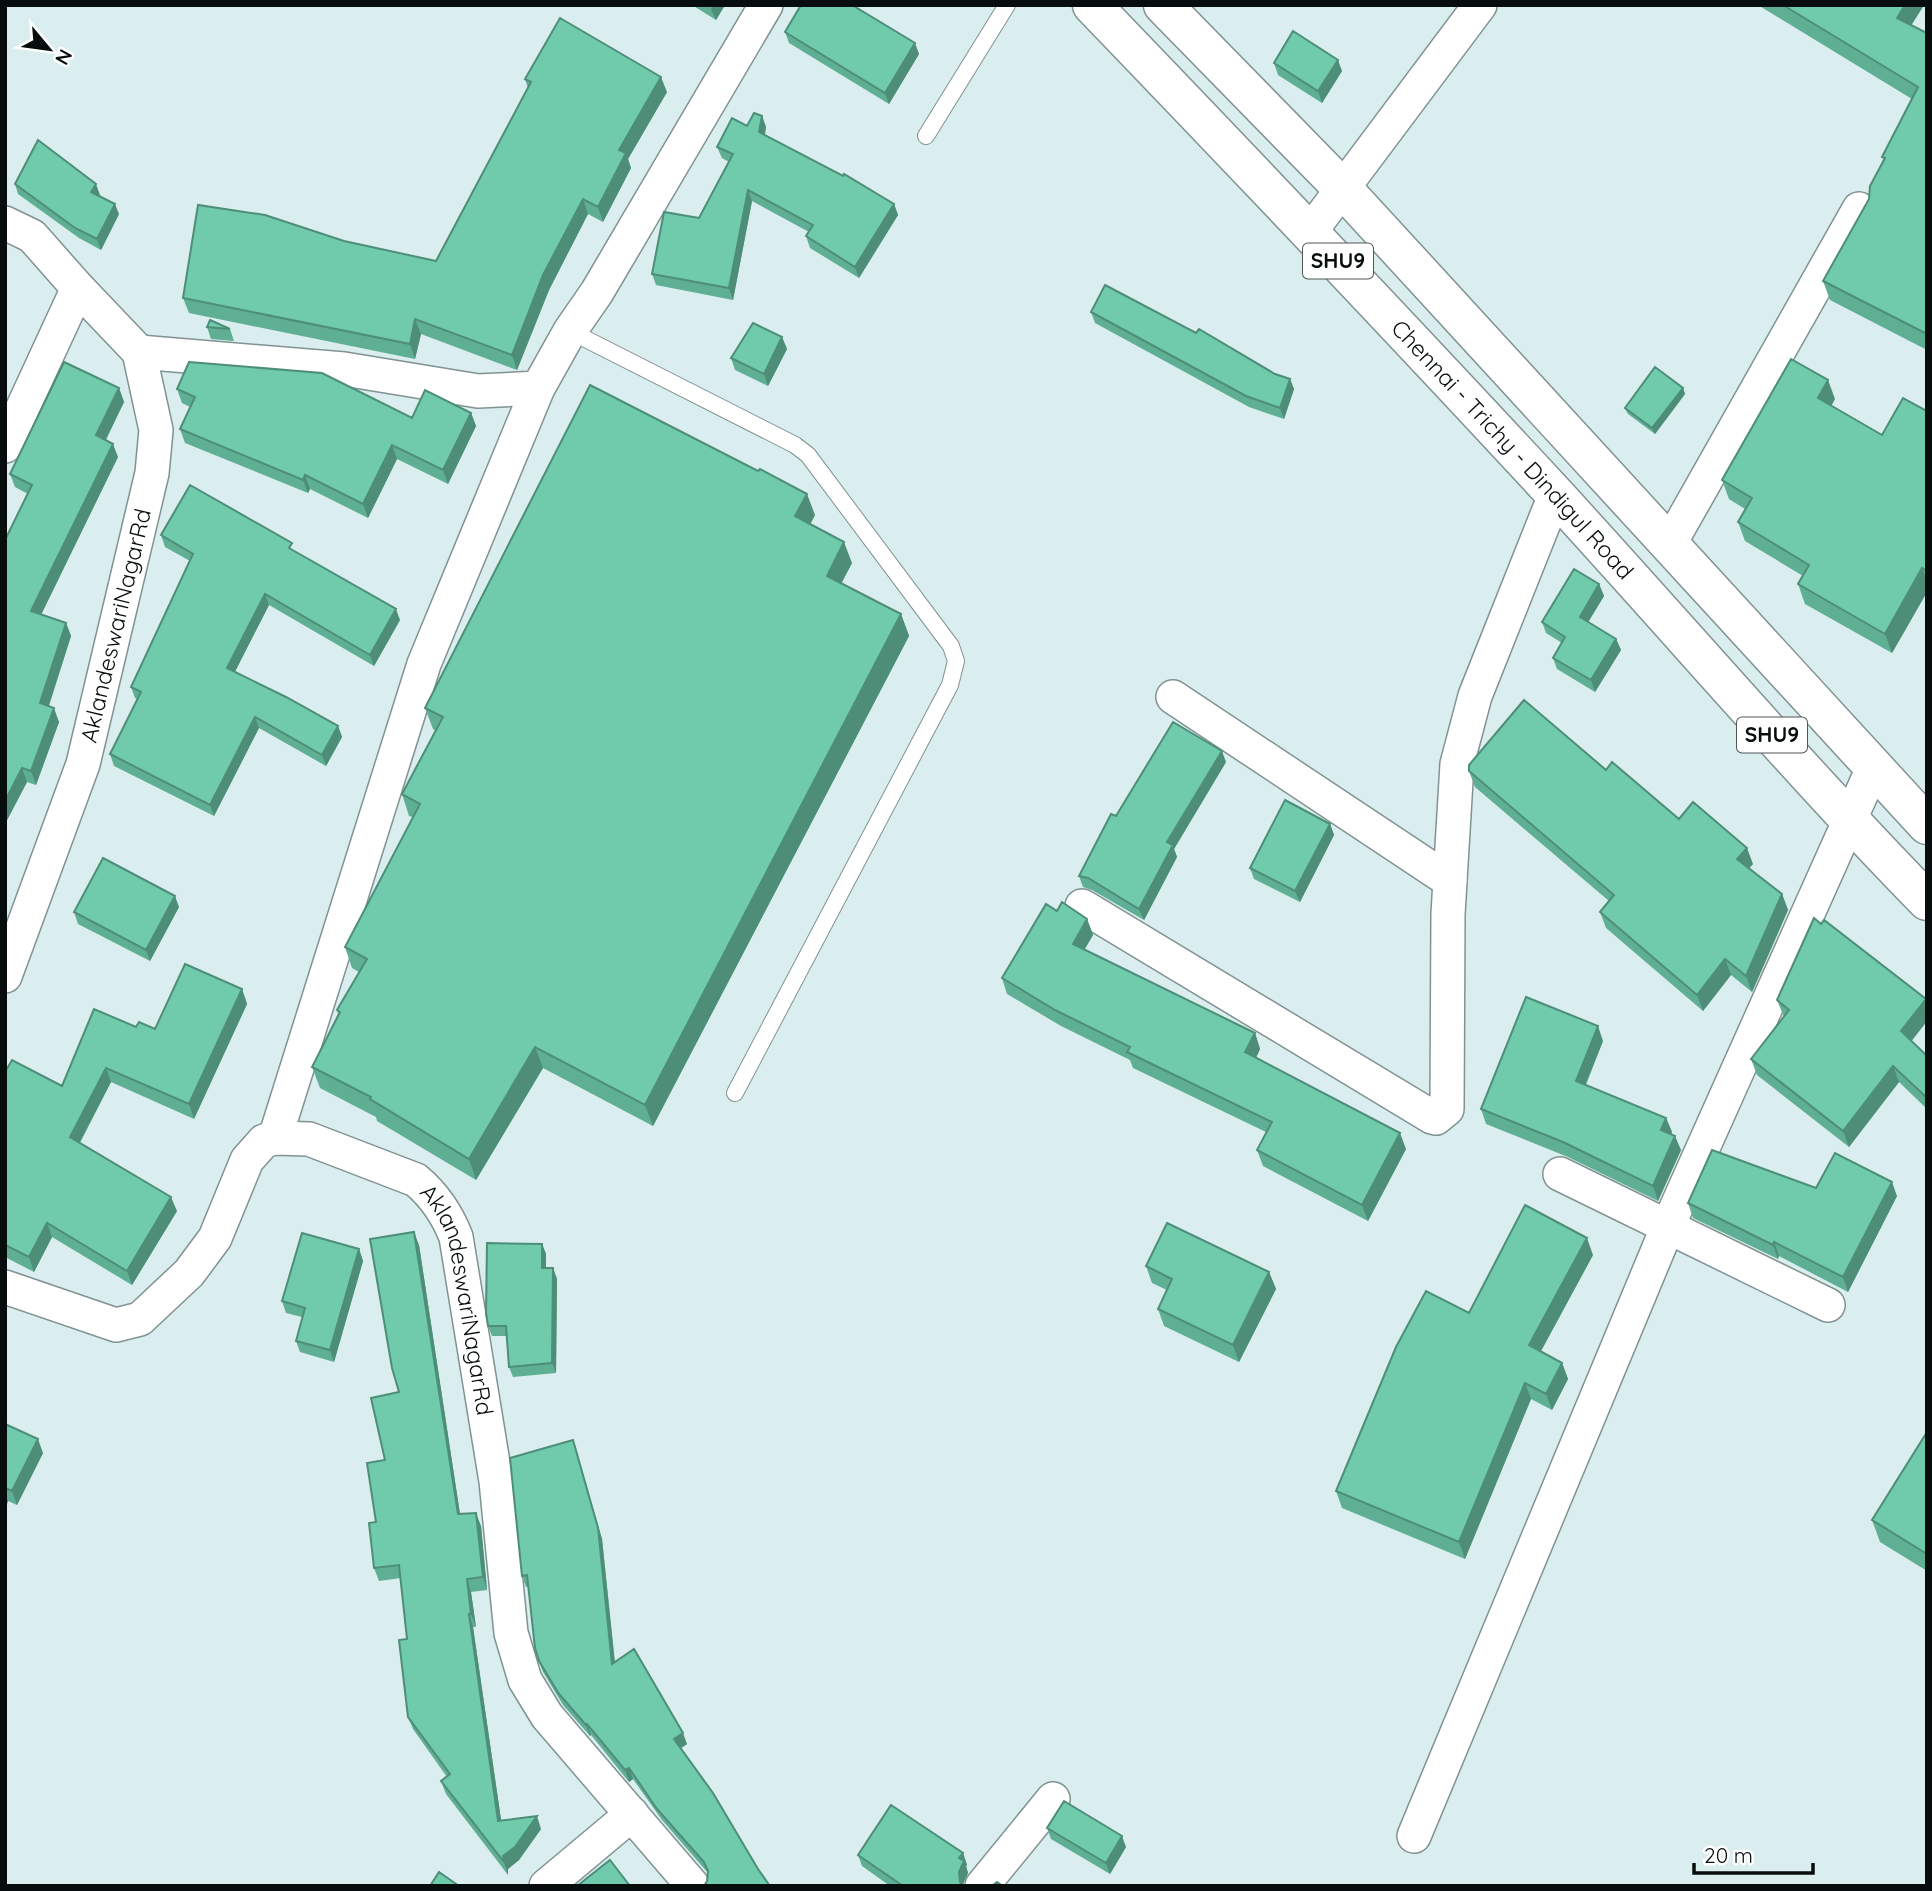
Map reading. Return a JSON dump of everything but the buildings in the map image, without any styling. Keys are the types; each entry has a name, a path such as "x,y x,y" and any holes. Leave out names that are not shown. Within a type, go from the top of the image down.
{"highway":[{"name":"Chennai - Trichy - Dindigul Road","path":"1092,5 1310,232 1567,508 1850,822 1927,901"},
{"path":"1163,5 1343,190"},
{"name":"SHU9","path":"1343,190 1927,825"}],"street":[{"path":"5,1287 116,1325 140,1318 189,1273 215,1238 254,1149 264,1141 275,1138 424,664 538,388 766,5"},
{"path":"1310,232 1480,5"},
{"path":"1669,545 1859,209"},
{"path":"5,223 32,236 128,341"},
{"path":"5,446 78,288"},
{"path":"63,322 128,341 344,369 478,391 538,388"},
{"name":"AklandeswariNagarRd","path":"5,976 83,764 152,473 156,430 128,341"},
{"path":"1082,906 1436,1118 1447,1109 1450,881 1458,764 1464,731 1475,696 1567,508"},
{"path":"1173,697 1450,881"},
{"path":"1414,1836 1668,1226 1874,768"},
{"name":"AklandeswariNagarRd","path":"275,1138 309,1139 415,1180 430,1192 450,1221 456,1237 496,1481 511,1633 525,1680 547,1716 693,1886"},
{"path":"1560,1174 1828,1305"},
{"path":"982,1886 1053,1798"},
{"path":"546,1886 632,1814"}],"lane":[{"path":"926,136 1007,5"},
{"path":"570,331 794,445 808,455 951,646 956,661 950,685 735,1093"}]}
